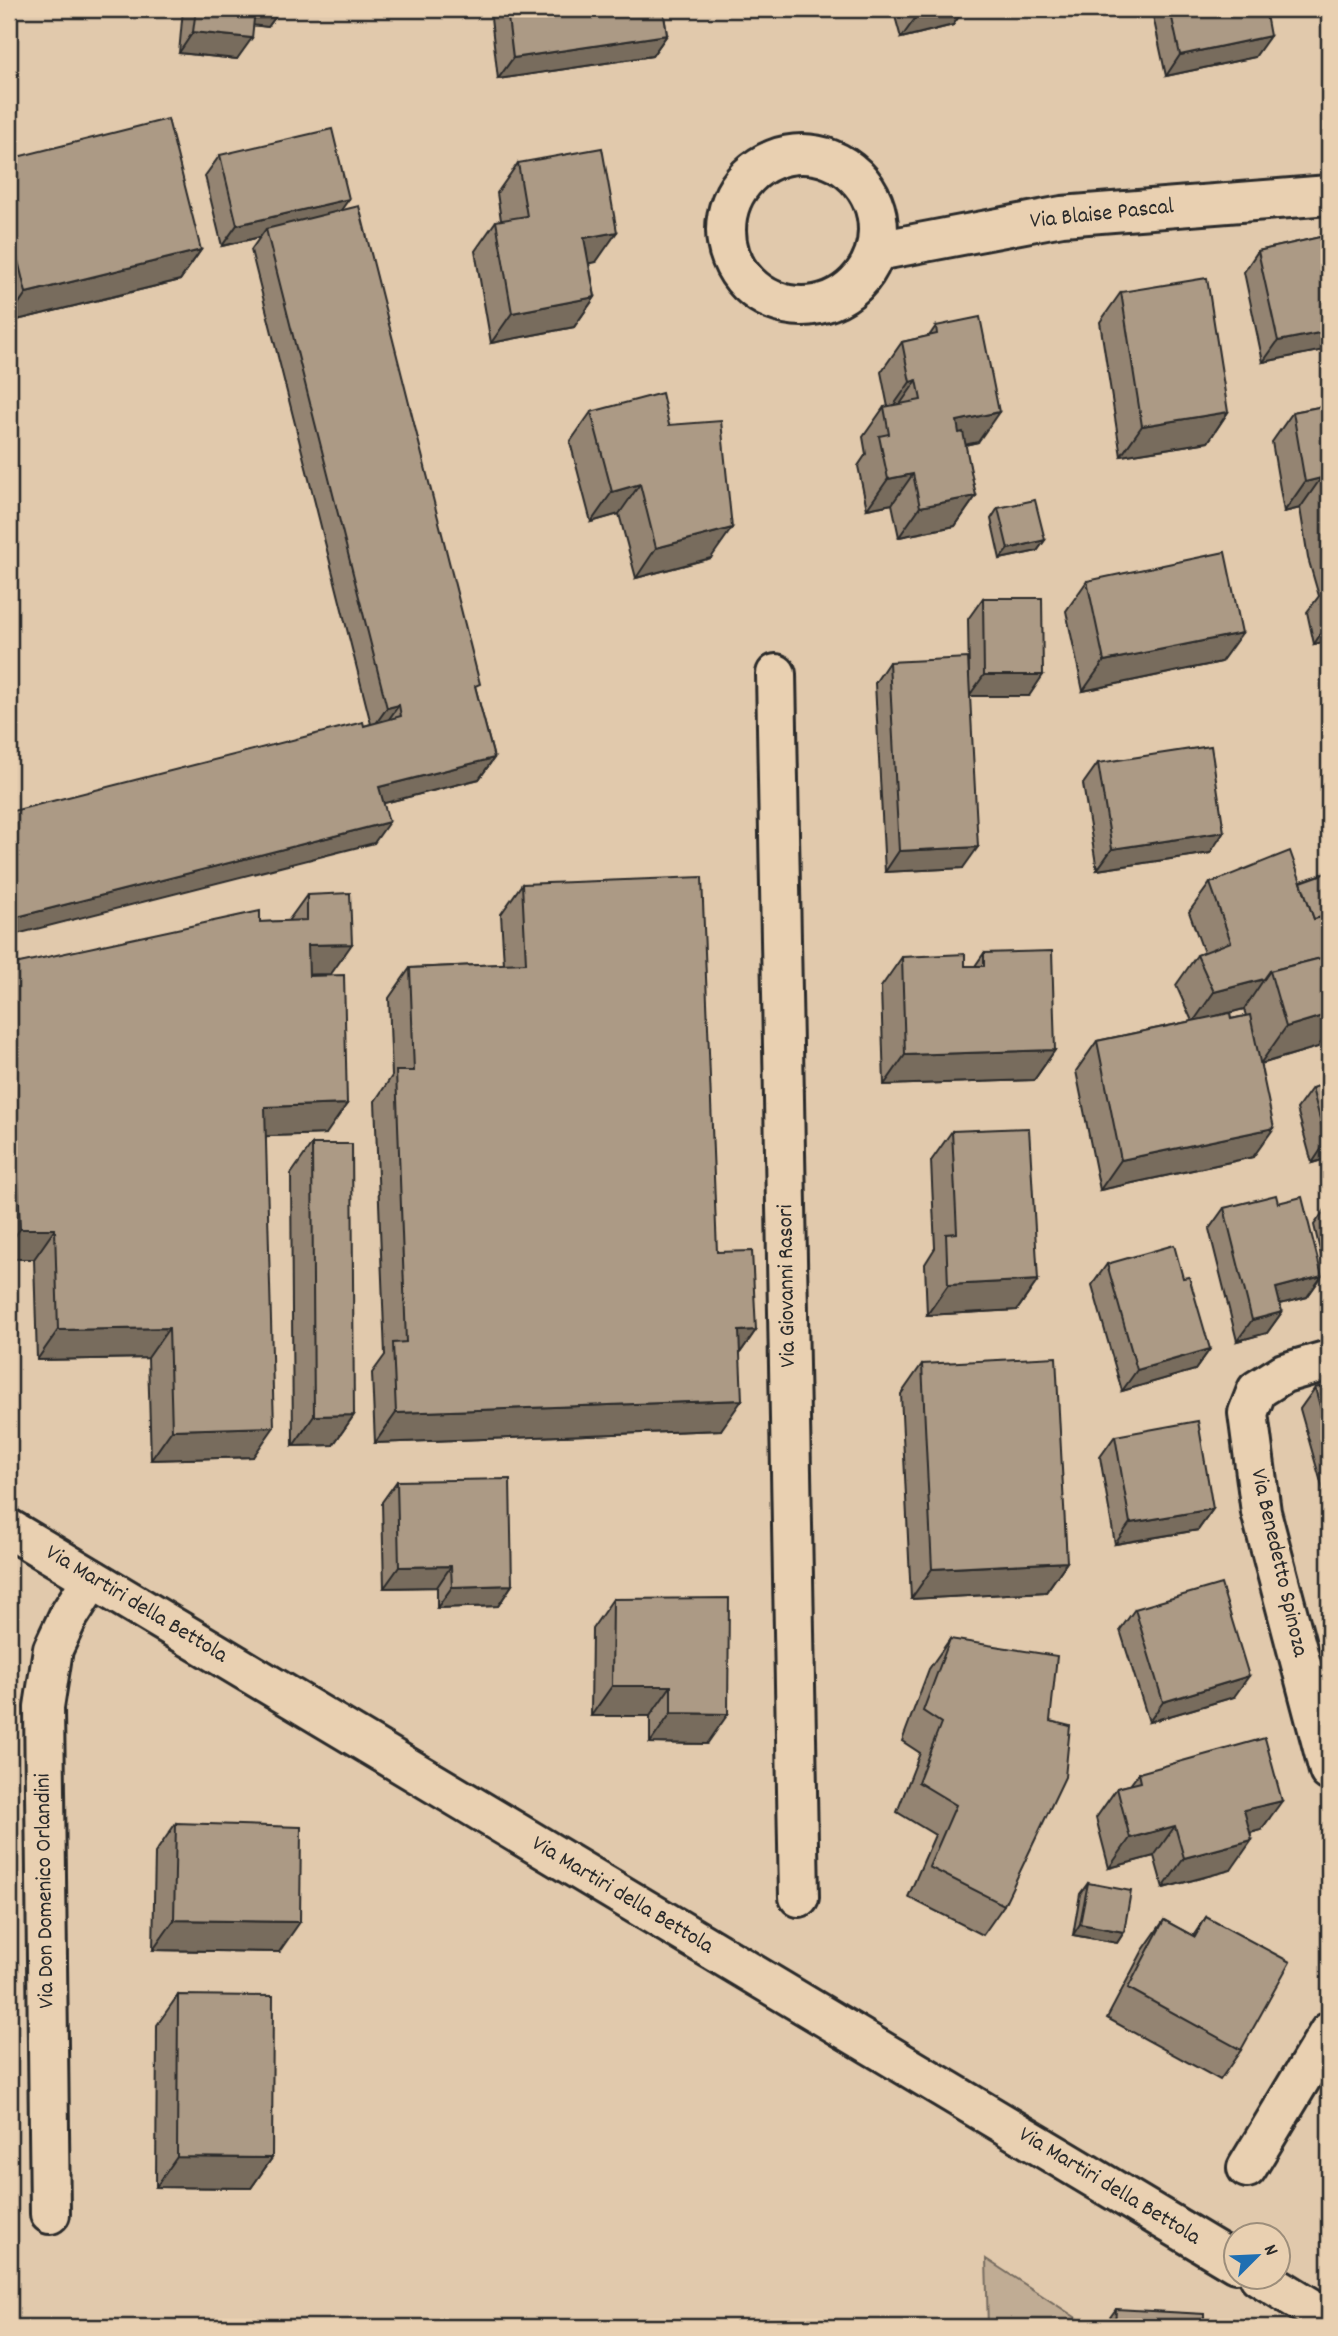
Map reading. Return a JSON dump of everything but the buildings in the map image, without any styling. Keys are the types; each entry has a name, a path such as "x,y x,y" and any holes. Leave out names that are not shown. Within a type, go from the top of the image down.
{"street":[{"name":"Via Blaise Pascal","path":"877,251 1062,216 1329,195"},
{"name":"Via Giovanni Rasori","path":"776,674 799,1897"},
{"name":"Via Benedetto Spinoza","path":"1329,1360 1284,1373 1257,1390 1248,1413 1261,1513 1329,1771"},
{"name":"Via Martiri della Bettola","path":"9,1529 1222,2254"},
{"name":"Via Don Domenico Orlandini","path":"50,2214 44,1707 52,1650 68,1617 92,1579"},
{"path":"1247,2168 1329,2032"},
{"path":"1281,2290 1329,2319"}],"shaded area":[{"path":"986,2259 1078,2319 1079,2327 988,2327"}]}
